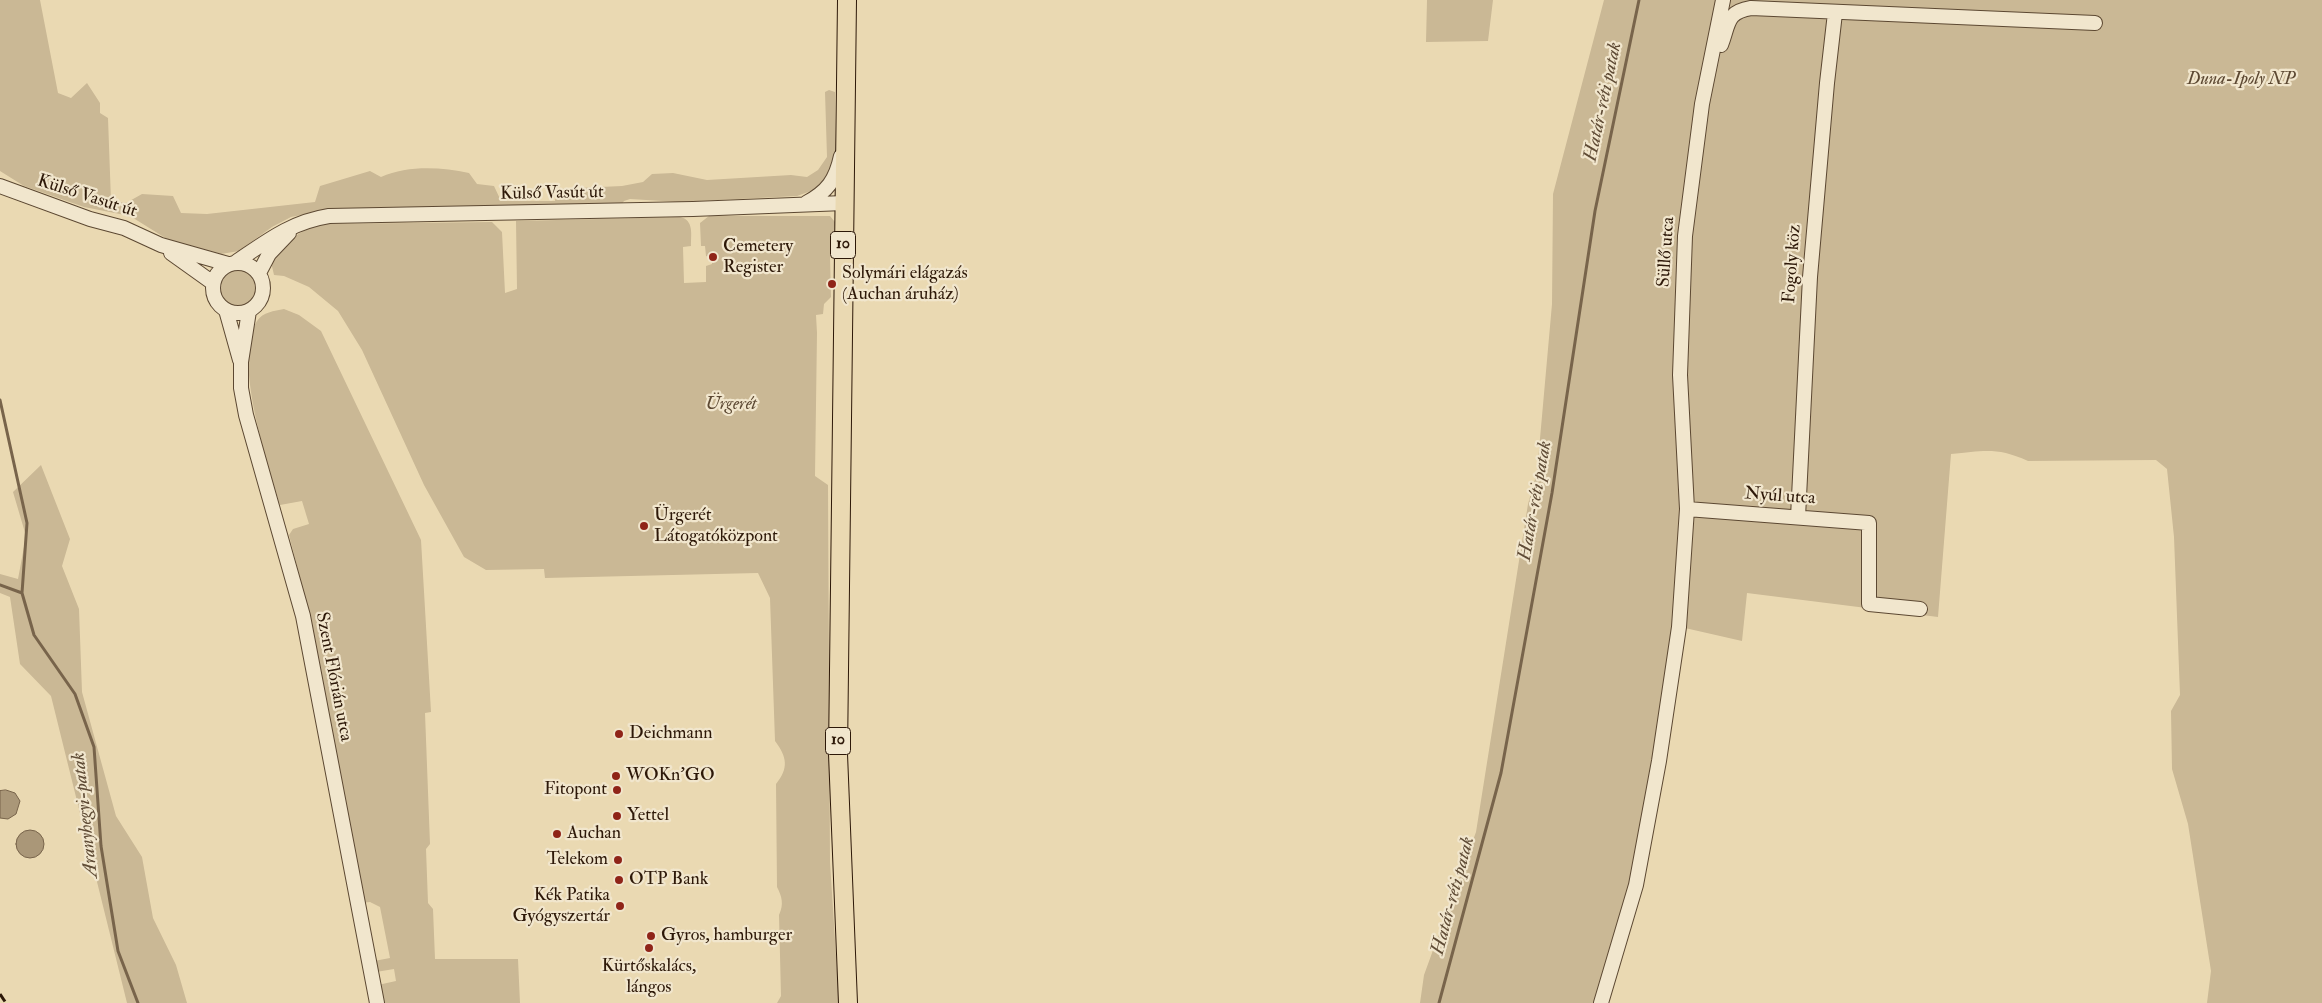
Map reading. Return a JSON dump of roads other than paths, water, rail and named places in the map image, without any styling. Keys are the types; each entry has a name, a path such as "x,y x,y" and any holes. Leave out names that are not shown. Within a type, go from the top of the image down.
{"main road":[{"name":"10","path":"847,0 838,754 848,1003"}],"street":[{"name":"Süllő utca","path":"1601,1003 1636,885 1659,761 1679,627 1687,509 1680,375 1685,236 1702,104 1723,0"},
{"path":"1713,48 1719,48 1732,15 1737,10 1784,9 1836,13 2095,23"},
{"name":"Fogoly köz","path":"1798,517 1810,277 1827,83 1836,13"},
{"path":"806,203 825,191 833,181 845,136"},
{"name":"Külső Vasút út","path":"0,186 90,219 124,228 161,245 232,263 272,236 300,222 329,216 693,209 844,202"},
{"path":"259,273 278,243 300,222"},
{"name":"Külső Vasút út","path":"161,245 213,284"},
{"path":"232,263 251,266 259,273 264,283 263,294 258,305 249,311 239,314 226,310 216,300 213,284 216,274 232,263"},
{"name":"Szent Flórián utca","path":"226,310 241,362"},
{"name":"Szent Flórián utca","path":"249,311 241,362 241,388 246,415 303,616 377,1003"},
{"name":"Nyúl utca","path":"1687,509 1870,523 1868,604 1920,609"}],"waterway":[{"name":"Határ-réti patak","path":"1439,1003 1501,773 1552,493 1595,211 1639,0"},
{"name":"Aranyhegyi-patak","path":"0,400 27,523 22,593 34,635 75,694 94,747 101,846 118,951 138,1003"},
{"path":"0,585 22,593"}],"railway":[{"path":"0,994 6,1003"}],"place":[{"name":"Cemetery Register","path":"713,257"},
{"name":"Solymári elágazás (Auchan áruház)","path":"832,284"},
{"name":"Ürgerét Látogatóközpont","path":"644,526"},
{"name":"Deichmann","path":"619,734"},
{"name":"WOKn'GO","path":"616,776"},
{"name":"Fitopont","path":"617,790"},
{"name":"Yettel","path":"617,816"},
{"name":"Auchan","path":"557,834"},
{"name":"Telekom","path":"618,860"},
{"name":"OTP Bank","path":"619,880"},
{"name":"Kék Patika Gyógyszertár","path":"620,906"},
{"name":"Gyros, hamburger","path":"651,936"},
{"name":"Kürtőskalács, lángos","path":"649,948"}],"park label":[{"name":"Duna-Ipoly NP","path":"2241,80"},
{"name":"Ürgerét","path":"731,405"}]}
